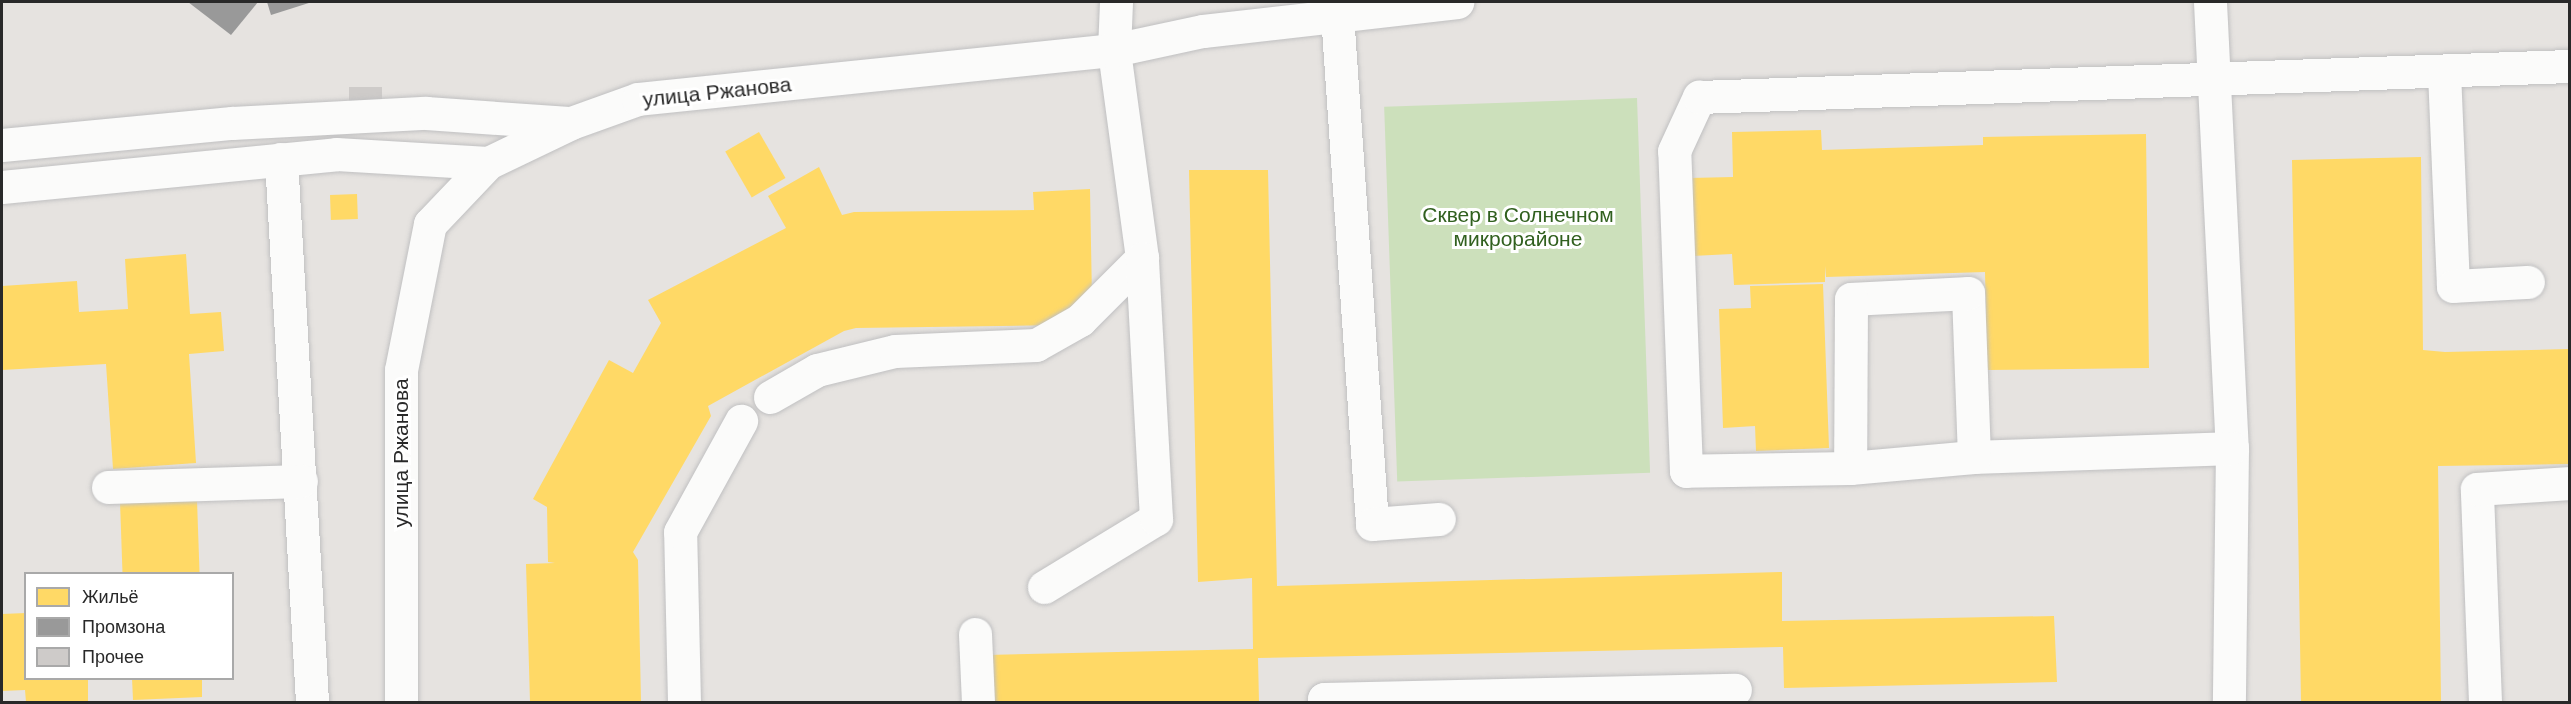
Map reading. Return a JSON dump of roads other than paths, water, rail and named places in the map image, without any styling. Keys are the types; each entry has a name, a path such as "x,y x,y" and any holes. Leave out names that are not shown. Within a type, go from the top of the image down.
{"street":[{"path":"1044,587 1156,519 1142,258 1114,50 1116,2"},
{"path":"1246,2 1298,19"},
{"name":"улица Ржанова","path":"401,702 401,370 430,224 488,163 571,123 638,99 1114,50 1203,31 1457,2"},
{"path":"2210,2 2232,448 2229,702"},
{"path":"1337,14 1372,524 1439,519"},
{"path":"2232,448 1974,457 1850,468 1686,471 1674,151 1700,97 2570,66"},
{"path":"2444,72 2454,286 2528,282"},
{"path":"2,145 231,123 426,113 571,123"},
{"path":"2,187 336,154 488,163"},
{"path":"281,159 312,702"},
{"path":"770,397 817,370 895,351 1036,345 1080,320 1142,258"},
{"path":"1850,468 1851,299 1968,293 1974,457"},
{"path":"684,702 680,532 741,421"},
{"path":"108,487 301,482"},
{"path":"2485,702 2477,489 2570,483"},
{"path":"975,634 978,702"},
{"path":"1324,702 1324,699 1736,690"}],"park label":[{"name":"Сквер в Солнечном микрорайоне","path":"1518,227"}]}
